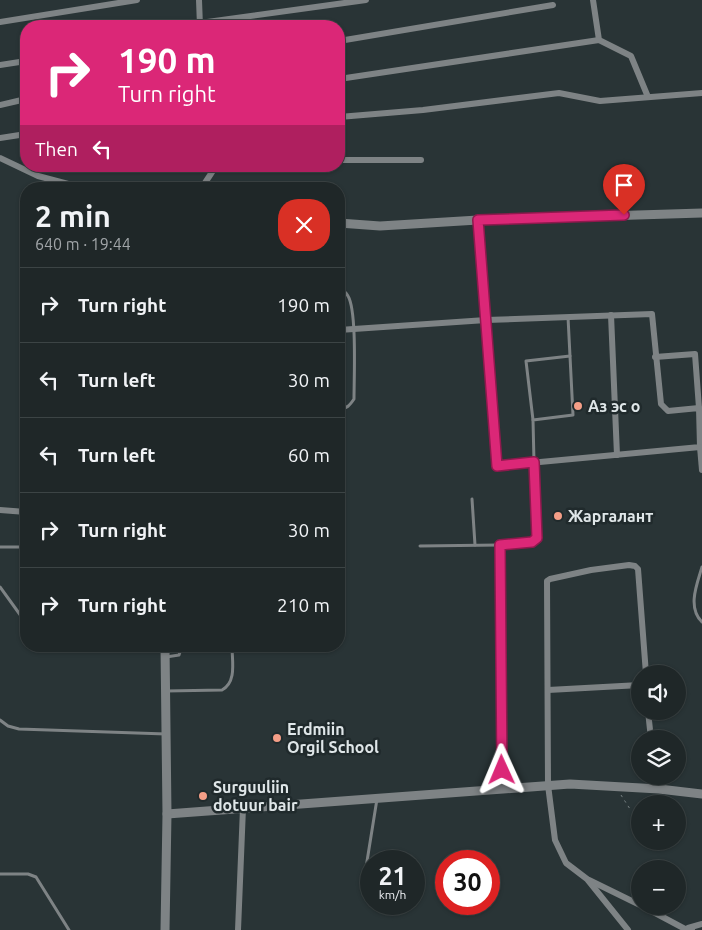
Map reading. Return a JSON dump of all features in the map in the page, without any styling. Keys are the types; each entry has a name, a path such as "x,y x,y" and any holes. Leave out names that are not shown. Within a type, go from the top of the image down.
{"street":[{"path":"0,22 137,0"},
{"path":"199,0 200,20"},
{"path":"233,20 366,0"},
{"path":"593,0 600,40"},
{"path":"345,40 553,5"},
{"path":"345,78 600,40 631,56 648,97"},
{"path":"0,65 20,62"},
{"path":"345,116 423,110 559,93 600,101 702,93"},
{"path":"0,105 20,100"},
{"path":"0,138 20,135"},
{"path":"0,158 20,167"},
{"path":"345,160 422,160"},
{"path":"30,172 61,182"},
{"path":"345,223 380,226 478,220 702,213"},
{"path":"478,220 497,466 617,454 700,443"},
{"path":"345,330 486,320 652,314 661,404 668,412 699,408"},
{"path":"611,315 617,454"},
{"path":"656,357 695,354 702,470"},
{"path":"502,789 500,545 532,542 537,538 534,462"},
{"path":"0,510 20,512"},
{"path":"631,901 587,879 566,863 555,840 548,785 546,584 550,579 591,570 629,565 635,566 638,569 645,665"},
{"path":"165,652 167,814 165,930"},
{"path":"548,690 631,685"},
{"path":"167,814 570,784 659,789 702,794"},
{"path":"658,785 659,789"},
{"path":"238,930 243,808"},
{"path":"587,879 628,930"},
{"path":"658,915 686,930 702,924"}],"lane":[{"path":"345,292 348,295 354,329 354,399 351,405 345,408"},
{"path":"533,420 573,415 568,317"},
{"path":"534,462 533,420 526,361 570,356"},
{"path":"472,499 475,545"},
{"path":"420,546 500,545"},
{"path":"0,547 20,547"},
{"path":"702,567 693,597 697,617 702,622"},
{"path":"0,586 20,615"},
{"path":"165,657 179,655 180,652"},
{"path":"166,691 217,690 227,687 232,677 232,652"},
{"path":"0,720 8,726 19,729 166,734"},
{"path":"369,850 377,798"},
{"path":"0,874 28,874 36,876 69,930"}],"path":[{"path":"616,787 630,809"}],"place":[{"name":"Аз эс о","path":"578,406"},
{"name":"Жаргалант","path":"558,516"},
{"name":"Erdmiin Orgil School","path":"277,738"},
{"name":"Surguuliin dotuur bair","path":"203,796"}],"route":[{"path":"502,770 500,545 532,542 537,538 534,462 497,466 478,220 624,215"}]}
